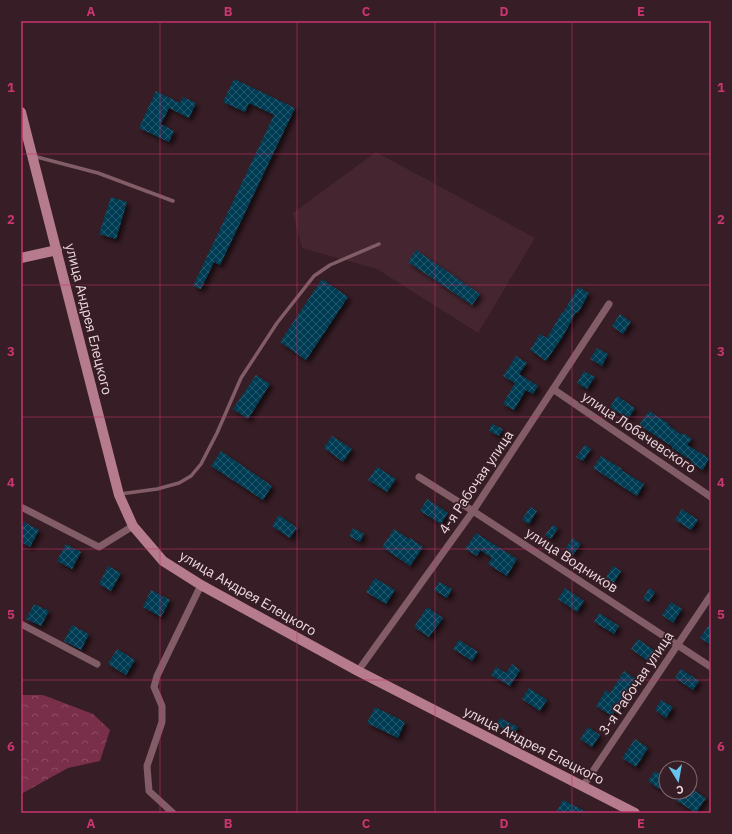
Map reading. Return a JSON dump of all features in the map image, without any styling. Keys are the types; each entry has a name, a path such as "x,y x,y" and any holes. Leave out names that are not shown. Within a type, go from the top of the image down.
{"main road":[{"name":"улица Андрея Елецкого","path":"21,112 119,494 133,526 163,561 201,585 358,671 635,813"},
{"path":"21,258 57,250"}],"street":[{"name":"4-я Рабочая улица","path":"358,671 473,511 609,304"},
{"name":"улица Лобачевского","path":"553,389 711,497"},
{"name":"улица Водников","path":"418,477 473,511 711,667"},
{"path":"21,507 99,547 133,526"},
{"path":"172,813 149,791 147,766 162,722 162,706 154,687 157,676 201,585"},
{"name":"3-я Рабочая улица","path":"583,786 711,595"},
{"path":"21,624 97,664"}],"lane":[{"path":"32,155 98,173 173,201"},
{"path":"119,494 157,489 180,483 191,476 201,464 242,378 277,323 314,276 330,265 380,244"}],"shaded area":[{"path":"376,152 535,238 478,333 377,269 302,248 293,213"}],"green space":[{"path":"21,695 43,695 93,714 110,730 100,761 68,768 21,794"}],"building":[{"path":"234,79 295,108 220,265 214,262 201,289 193,286 274,115 249,103 245,112 223,102"},
{"path":"156,91 180,103 183,97 196,103 189,118 169,108 161,124 174,131 169,142 139,128"},
{"path":"111,197 127,202 116,239 99,234"},
{"path":"416,250 480,294 472,305 408,262"},
{"path":"322,279 348,297 306,360 280,342"},
{"path":"578,287 589,293 578,313 576,312 563,336 546,361 530,350 540,334 547,338"},
{"path":"620,314 631,322 623,334 612,326"},
{"path":"597,348 608,354 602,366 590,359"},
{"path":"516,356 527,363 519,374 538,386 533,394 526,390 514,410 503,404 515,383 503,376"},
{"path":"584,371 595,377 587,389 577,383"},
{"path":"256,375 270,384 248,419 233,409"},
{"path":"617,396 635,408 628,419 610,407"},
{"path":"649,411 669,424 668,425 682,435 683,433 692,439 687,445 709,458 703,470 691,463 692,461 672,448 673,447 639,425"},
{"path":"492,424 503,429 499,436 489,431"},
{"path":"332,436 352,449 343,462 324,448"},
{"path":"585,445 591,449 583,461 576,457"},
{"path":"221,451 272,486 263,500 211,466"},
{"path":"601,456 644,484 637,496 593,468"},
{"path":"377,467 396,479 387,492 368,480"},
{"path":"427,499 448,513 441,524 420,511"},
{"path":"530,507 537,511 529,524 522,520"},
{"path":"682,509 698,520 691,530 675,520"},
{"path":"279,515 297,528 290,538 272,526"},
{"path":"24,522 39,530 30,547 21,542 21,528"},
{"path":"553,525 558,528 551,539 545,535"},
{"path":"353,528 364,534 360,542 349,536"},
{"path":"394,529 423,547 410,566 382,547"},
{"path":"476,533 517,559 507,576 488,564 492,558 480,550 477,556 465,549"},
{"path":"573,538 581,544 573,555 565,549"},
{"path":"66,544 81,552 72,569 57,561"},
{"path":"108,566 121,573 111,591 99,584"},
{"path":"613,566 621,571 614,583 606,578"},
{"path":"375,578 395,590 386,604 366,592"},
{"path":"439,582 452,589 447,598 434,590"},
{"path":"565,588 584,601 577,612 558,599"},
{"path":"649,588 655,592 649,602 643,599"},
{"path":"151,590 170,600 161,617 143,607"},
{"path":"671,602 682,609 673,623 662,615"},
{"path":"34,604 49,611 41,626 26,619"},
{"path":"427,607 443,618 429,637 414,627"},
{"path":"599,613 619,626 614,634 594,622"},
{"path":"711,622 711,645 700,638"},
{"path":"72,625 89,634 81,650 64,641"},
{"path":"638,639 655,651 648,661 631,649"},
{"path":"459,640 478,652 472,661 453,649"},
{"path":"117,649 135,660 126,675 108,664"},
{"path":"512,664 520,670 510,686 491,675 496,667 506,673"},
{"path":"681,669 699,681 693,690 675,678"},
{"path":"624,671 636,679 612,716 596,706 606,690 610,693"},
{"path":"529,688 547,700 540,711 522,699"},
{"path":"661,700 673,707 666,718 655,710"},
{"path":"375,707 405,722 398,738 367,723"},
{"path":"500,718 518,727 514,735 496,725"},
{"path":"588,727 600,735 592,747 580,739"},
{"path":"635,739 648,748 636,767 622,758"},
{"path":"655,771 658,773 658,788 648,781"},
{"path":"698,793 706,798 696,813 676,800 698,800"},
{"path":"563,800 589,813 556,813"}]}
